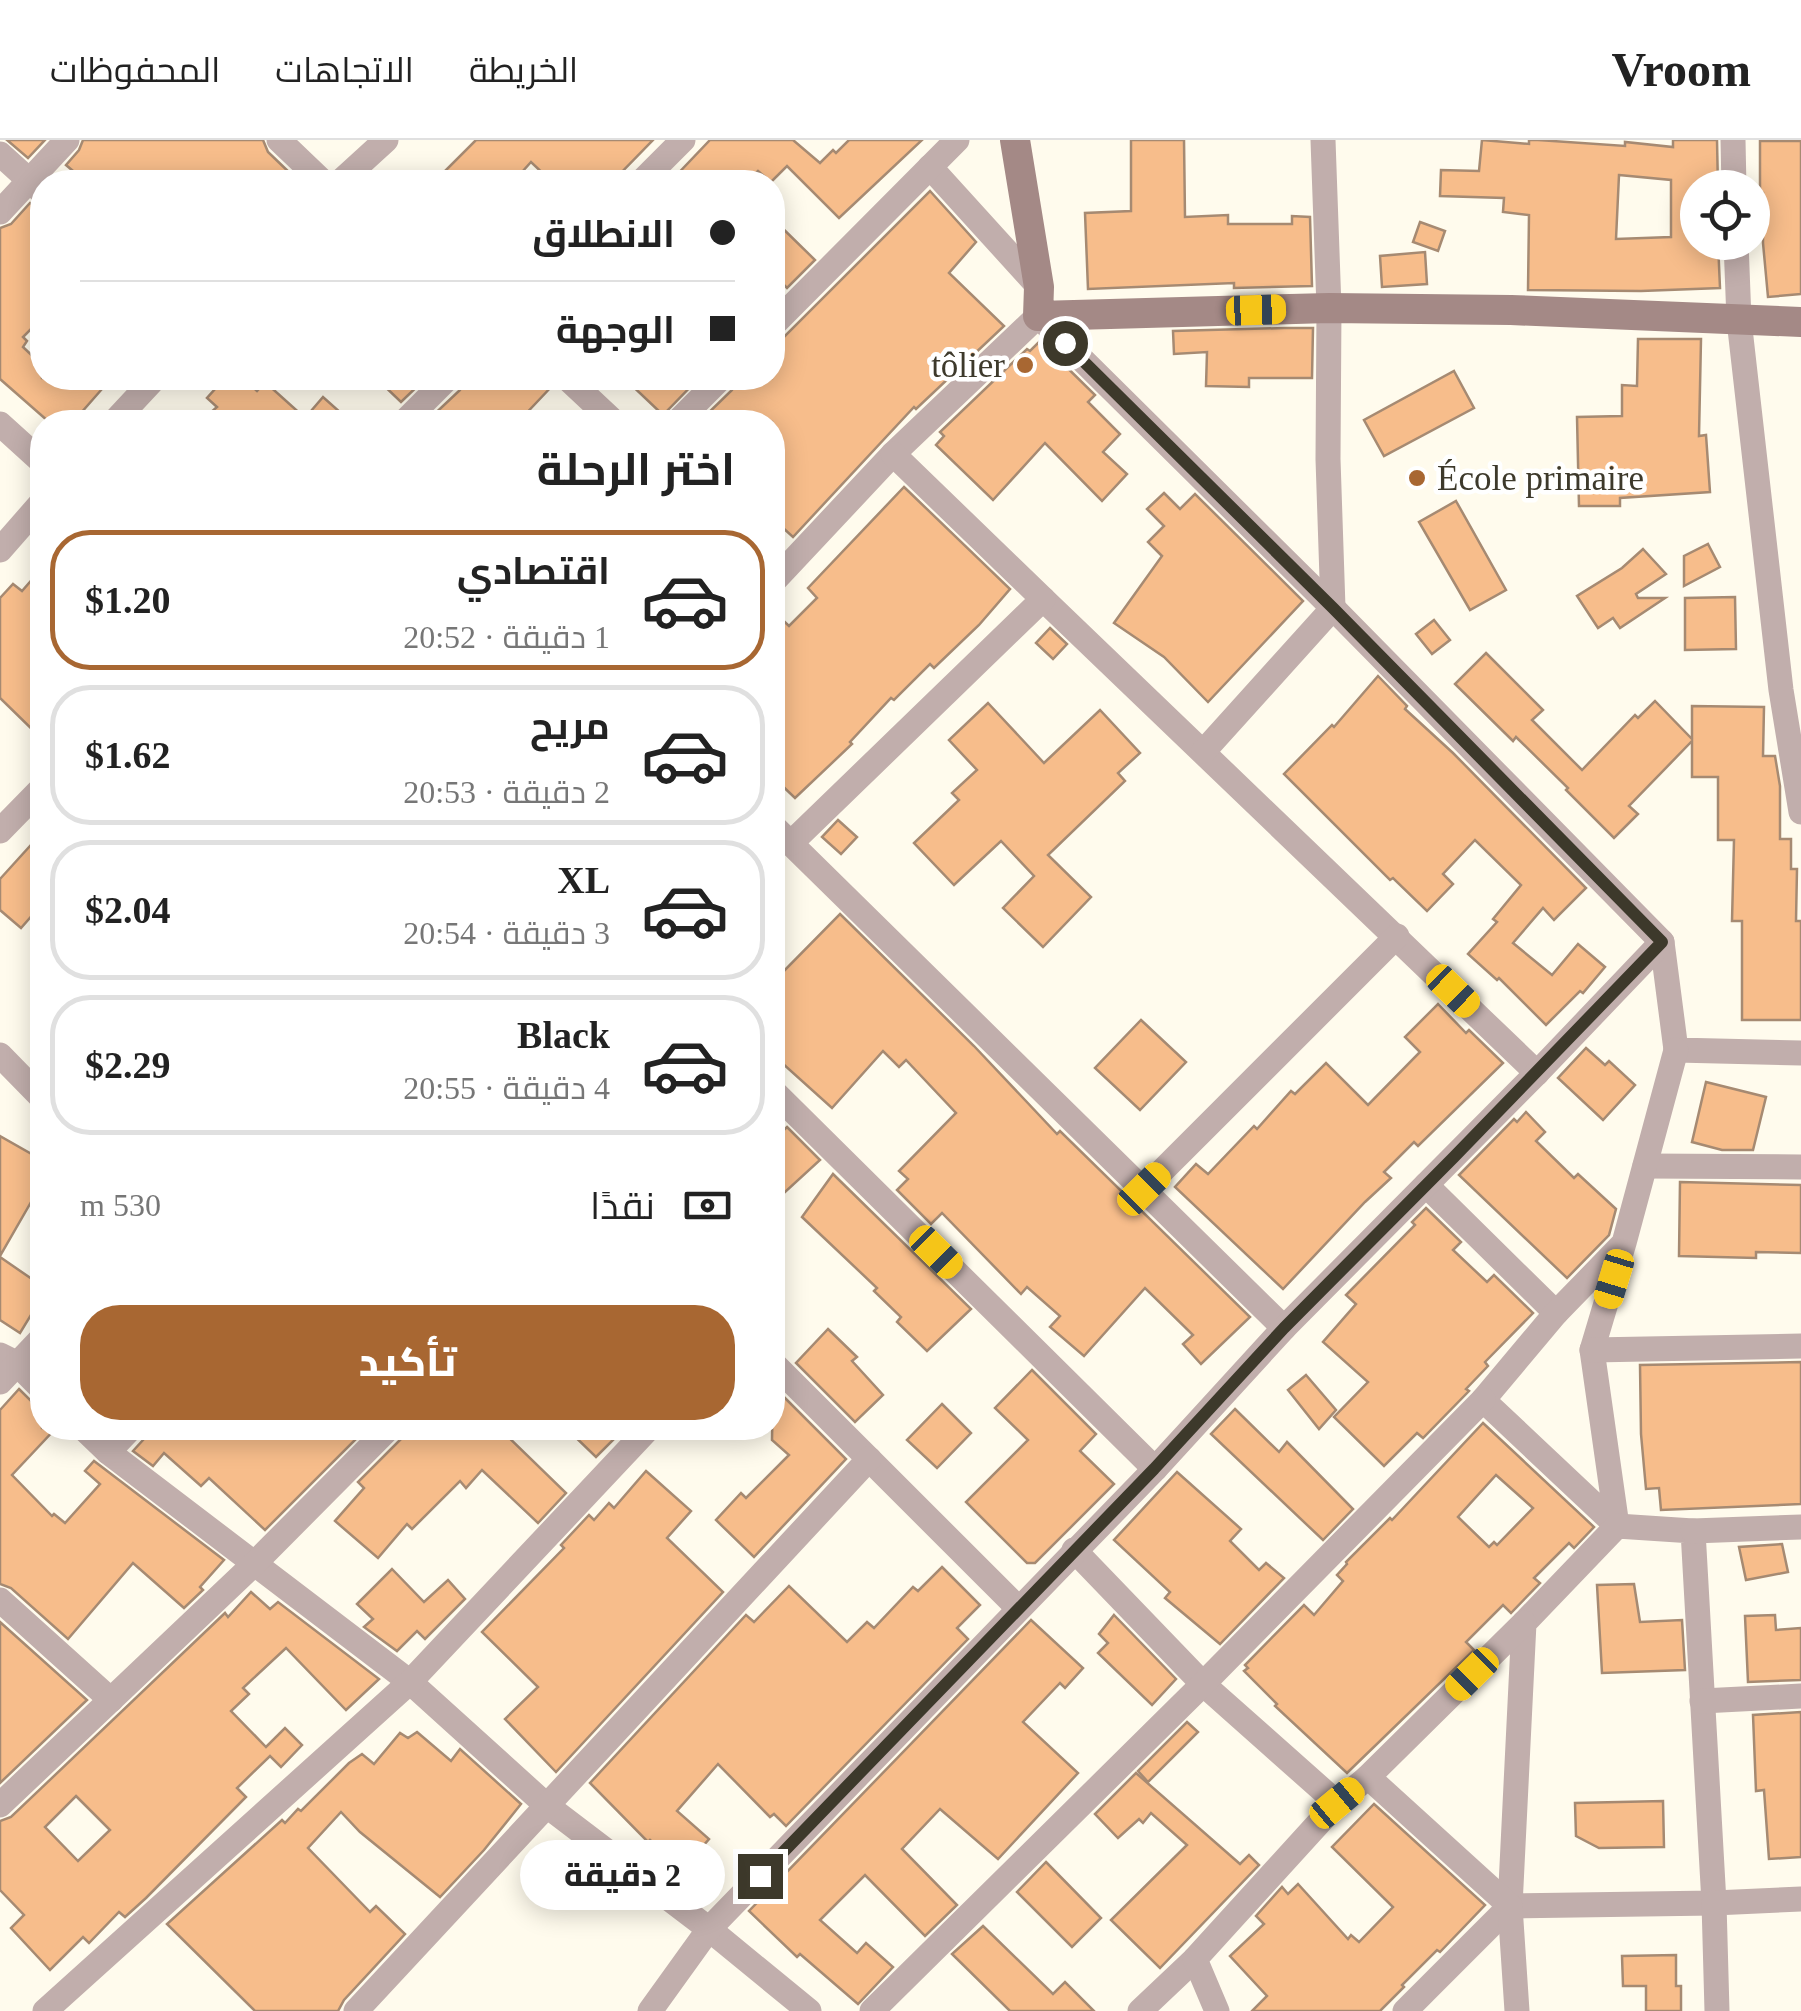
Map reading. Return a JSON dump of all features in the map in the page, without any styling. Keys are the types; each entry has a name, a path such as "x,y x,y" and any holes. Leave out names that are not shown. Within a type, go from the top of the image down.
{"street":[{"path":"47,170 68,140"},
{"path":"279,140 310,170"},
{"path":"358,170 386,140"},
{"path":"653,170 683,140"},
{"path":"785,313 957,140"},
{"path":"1014,140 1038,302"},
{"path":"1204,751 1333,608 1323,140"},
{"path":"1732,140 1733,170"},
{"path":"0,154 30,181"},
{"path":"930,168 1038,302 1662,942 1676,1050 1592,1350 1617,1526"},
{"path":"0,212 30,190"},
{"path":"1736,260 1738,320 1791,690 1801,812"},
{"path":"785,564 1038,302 1511,310 1801,322"},
{"path":"125,410 144,390"},
{"path":"416,410 436,390"},
{"path":"579,390 601,410"},
{"path":"689,410 709,390"},
{"path":"0,424 30,451"},
{"path":"893,454 1537,1072"},
{"path":"0,550 30,516"},
{"path":"785,831 1043,599"},
{"path":"0,831 30,800"},
{"path":"785,837 1284,1328"},
{"path":"1144,1189 1397,936"},
{"path":"650,2011 708,1929 1154,1469 1284,1328 1662,942"},
{"path":"1676,1050 1801,1053"},
{"path":"0,1055 30,1075"},
{"path":"785,1103 1154,1469"},
{"path":"1644,1166 1801,1167"},
{"path":"1426,1185 1556,1313"},
{"path":"872,2011 1482,1400 1556,1313 1624,1243"},
{"path":"1592,1350 1801,1346"},
{"path":"30,1347 5,1367 30,1381"},
{"path":"785,1375 1018,1608"},
{"path":"1482,1400 1617,1526 1692,1531 1801,1528"},
{"path":"96,1440 410,1682 546,1805 809,2011"},
{"path":"108,1452 120,1440"},
{"path":"0,1805 256,1563 378,1440"},
{"path":"45,2011 410,1682 639,1440"},
{"path":"356,2011 868,1459"},
{"path":"1140,2011 1195,1959 1337,1803 1524,1623 1617,1526"},
{"path":"1692,1531 1717,2011"},
{"path":"1074,1550 1202,1684 1337,1803"},
{"path":"0,1600 111,1700"},
{"path":"1517,2011 1510,1906 1524,1623"},
{"path":"1702,1701 1801,1696"},
{"path":"1368,1777 1510,1906 1801,1899"},
{"path":"1405,2011 1510,1906"},
{"path":"1195,1959 1217,2011"}],"building":[{"path":"7,140 45,140 28,158"},
{"path":"83,140 263,140 268,152 287,170 72,170 66,165"},
{"path":"476,140 653,140 624,170 539,170 531,162 524,170 446,170"},
{"path":"710,140 793,140 820,163 849,140 922,140 839,218 787,166 783,170 681,170"},
{"path":"1131,140 1184,140 1185,217 1228,215 1228,224 1292,224 1292,216 1310,217 1312,286 1234,288 1234,283 1088,289 1085,213 1131,211"},
{"path":"1482,140 1625,146 1625,142 1673,147 1673,140 1717,140 1718,170 1680,170 1680,260 1719,260 1720,288 1528,290 1529,215 1503,212 1504,198 1440,196 1441,170 1479,171","holes":["1619,175 1671,180 1671,237 1616,239"]},
{"path":"1760,141 1801,141 1801,294 1768,297 1765,260 1770,260 1770,170 1760,170"},
{"path":"930,191 976,242 949,273 1004,326 914,407 793,537 785,530 785,410 711,410 732,390 785,390 785,336"},
{"path":"30,203 30,330 23,337 27,341 23,347 30,354 30,390 101,390 84,410 35,410 0,379 0,228 11,224"},
{"path":"1420,222 1445,231 1438,251 1413,242"},
{"path":"785,231 815,260 785,286"},
{"path":"1425,252 1427,284 1382,287 1380,256"},
{"path":"1313,328 1312,378 1249,378 1249,387 1206,386 1207,352 1174,354 1173,331"},
{"path":"1638,339 1701,339 1699,436 1706,435 1710,492 1620,498 1620,506 1579,506 1577,417 1622,416 1622,385 1637,386"},
{"path":"1040,341 1095,395 1088,402 1120,434 1103,452 1127,474 1102,501 1045,443 993,500 936,445 944,436 940,432"},
{"path":"1454,371 1474,408 1384,456 1364,420"},
{"path":"214,390 274,390 296,410 214,410 217,407 207,398"},
{"path":"388,390 414,390 401,402"},
{"path":"460,390 548,390 529,410 439,410"},
{"path":"637,390 687,390 668,410 658,410"},
{"path":"323,397 338,410 312,410"},
{"path":"904,487 1010,589 934,668 930,664 894,700 891,698 852,744 795,798 785,788 785,622 789,626 817,598 808,588"},
{"path":"1164,493 1180,509 1195,494 1303,601 1208,702 1164,657 1114,623 1162,556 1148,542 1164,526 1147,509"},
{"path":"1456,501 1506,590 1470,610 1419,522"},
{"path":"1708,544 1720,567 1684,586 1684,556"},
{"path":"1643,549 1666,574 1636,594 1638,598 1665,598 1620,628 1613,618 1598,628 1577,596 1622,568"},
{"path":"30,582 30,727 0,698 0,598 13,584 22,591"},
{"path":"1735,597 1736,649 1685,650 1685,598"},
{"path":"1434,620 1450,640 1432,654 1416,634"},
{"path":"1050,628 1067,644 1053,659 1036,643"},
{"path":"1486,653 1543,710 1532,720 1582,770 1635,715 1638,718 1655,701 1692,739 1692,706 1764,707 1763,756 1775,756 1780,786 1780,839 1791,839 1791,869 1797,869 1801,1020 1742,1020 1742,921 1732,921 1734,840 1718,840 1718,777 1692,777 1692,741 1629,806 1638,814 1614,838 1516,737 1513,741 1455,684"},
{"path":"1378,676 1407,706 1405,709 1586,888 1554,920 1543,908 1513,943 1552,975 1578,944 1605,967 1583,993 1580,991 1546,1025 1499,978 1468,954 1497,922 1493,919 1521,885 1475,840 1443,874 1453,884 1427,911 1393,878 1390,880 1284,774 1334,727"},
{"path":"988,703 1044,763 1100,710 1140,753 1118,773 1125,781 1048,855 1091,897 1043,947 1003,908 1034,876 1001,841 954,885 914,843 959,800 952,793 977,770 949,740"},
{"path":"838,820 857,837 841,854 822,837"},
{"path":"30,846 30,918 21,928 0,910 0,879"},
{"path":"840,914 1057,1134 1060,1131 1250,1317 1201,1364 1183,1344 1193,1335 1145,1288 1084,1356 1050,1327 1060,1316 1027,1287 1021,1294 942,1213 931,1224 897,1190 908,1179 899,1171 956,1113 906,1060 899,1067 883,1051 832,1108 785,1066 785,970"},
{"path":"1438,1004 1503,1063 1418,1146 1414,1142 1384,1172 1391,1178 1283,1289 1175,1187 1196,1164 1208,1174 1291,1091 1295,1094 1326,1063 1368,1105 1420,1052 1405,1037"},
{"path":"1141,1020 1186,1062 1140,1110 1095,1068"},
{"path":"1586,1048 1605,1065 1609,1061 1635,1085 1603,1120 1558,1078"},
{"path":"1706,1082 1766,1097 1753,1150 1722,1150 1692,1142"},
{"path":"1526,1112 1545,1132 1536,1141 1574,1178 1578,1174 1616,1209 1609,1235 1567,1278 1459,1175 1514,1119 1517,1122"},
{"path":"785,1129 820,1160 785,1192"},
{"path":"0,1136 30,1153 30,1204 0,1256"},
{"path":"833,1174 971,1309 927,1351 897,1322 901,1317 874,1291 877,1288 802,1217"},
{"path":"1680,1182 1801,1185 1801,1253 1756,1252 1756,1258 1679,1256"},
{"path":"1426,1208 1461,1242 1453,1250 1487,1282 1494,1275 1533,1313 1485,1362 1488,1366 1466,1389 1469,1391 1423,1438 1417,1433 1384,1466 1334,1417 1368,1382 1323,1342 1356,1304 1346,1295 1415,1225 1412,1222"},
{"path":"0,1257 30,1278 30,1317 20,1333 0,1320"},
{"path":"828,1329 857,1357 852,1361 883,1395 855,1422 796,1363"},
{"path":"1801,1362 1801,1504 1661,1510 1659,1488 1646,1489 1640,1365"},
{"path":"1032,1370 1096,1434 1080,1451 1114,1484 1035,1563 1027,1563 966,1502 1028,1440 995,1408"},
{"path":"1306,1375 1336,1410 1319,1429 1288,1390"},
{"path":"19,1389 30,1400 30,1440 45,1440 12,1475 52,1516 65,1523 100,1484 85,1471 94,1461 224,1560 200,1587 203,1590 184,1608 133,1563 68,1639 11,1588 0,1584 0,1410"},
{"path":"785,1398 846,1459 754,1557 716,1520 741,1493 746,1498 789,1455 772,1440 785,1440"},
{"path":"942,1404 971,1433 937,1468 907,1440"},
{"path":"1235,1409 1279,1452 1287,1442 1353,1509 1323,1540 1211,1434"},
{"path":"1483,1423 1594,1527 1574,1548 1569,1543 1534,1578 1540,1583 1511,1613 1503,1605 1466,1642 1474,1650 1347,1773 1275,1706 1244,1671 1248,1668 1245,1665 1304,1605 1314,1615 1343,1581 1337,1575 1346,1562 1392,1520","holes":["1496,1475 1533,1508 1497,1545 1494,1542 1489,1547 1458,1517"]},
{"path":"143,1440 355,1440 265,1530 209,1478 201,1486 164,1453 153,1466 133,1451"},
{"path":"400,1440 511,1440 566,1493 538,1523 482,1470 466,1488 460,1481 412,1529 407,1524 378,1558 335,1521 364,1488 358,1482"},
{"path":"578,1440 613,1440 596,1457"},
{"path":"646,1471 691,1511 667,1538 723,1592 556,1772 505,1719 538,1687 482,1632 564,1548 561,1545 589,1515 594,1520 609,1503 614,1508"},
{"path":"1177,1472 1241,1529 1230,1541 1259,1570 1266,1563 1284,1578 1220,1644 1165,1598 1170,1592 1114,1540"},
{"path":"1782,1544 1788,1572 1746,1580 1739,1547"},
{"path":"942,1567 980,1605 957,1628 968,1639 786,1826 774,1814 770,1817 718,1764 677,1811 709,1839 683,1869 648,1842 590,1783 746,1615 754,1622 789,1586 847,1642 867,1622 874,1628 913,1587 918,1591"},
{"path":"392,1569 424,1602 448,1580 465,1599 425,1639 417,1631 397,1651 364,1627 373,1619 357,1604"},
{"path":"1634,1584 1640,1622 1682,1620 1685,1670 1602,1673 1597,1585"},
{"path":"251,1592 270,1609 278,1602 379,1679 346,1710 286,1648 243,1688 249,1694 231,1711 266,1747 285,1728 302,1745 281,1767 270,1756 237,1788 246,1797 146,1898 125,1917 119,1912 89,1943 83,1937 50,1970 11,1928 24,1915 0,1890 0,1821 11,1817 225,1613 228,1617","holes":["76,1796 110,1830 78,1861 45,1827"]},
{"path":"1114,1615 1176,1679 1152,1705 1098,1653 1108,1643 1099,1634"},
{"path":"1775,1615 1776,1630 1801,1628 1801,1680 1748,1682 1745,1616"},
{"path":"1031,1620 1083,1668 1065,1688 1060,1683 1023,1722 1078,1773 998,1859 940,1809 902,1849 957,1905 925,1936 865,1875 820,1920 857,1953 866,1943 893,1967 858,2004 800,1954 797,1957 749,1911"},
{"path":"0,1622 87,1700 0,1783"},
{"path":"1801,1712 1801,1857 1769,1859 1764,1790 1756,1791 1753,1715"},
{"path":"1187,1722 1198,1732 1148,1782 1138,1771"},
{"path":"417,1732 451,1761 460,1749 521,1804 440,1897 341,1812 308,1848 370,1912 376,1906 405,1934 338,2011 255,2011 167,1924 282,1820 285,1823 298,1809 301,1811 349,1763 362,1754 374,1764 400,1733 408,1738"},
{"path":"1136,1773 1240,1864 1249,1855 1259,1865 1160,1968 1111,1920 1187,1845 1151,1813 1143,1823 1139,1819 1118,1838 1095,1814"},
{"path":"1663,1801 1664,1847 1599,1848 1576,1836 1575,1803"},
{"path":"1374,1804 1485,1905 1380,2011 1252,2011 1267,1996 1230,1956 1264,1924 1256,1916 1282,1887 1288,1894 1298,1884 1348,1939 1351,1935 1359,1942 1393,1907 1332,1847"},
{"path":"1046,1862 1101,1918 1072,1947 1017,1892"},
{"path":"983,1926 1053,1994 1065,1982 1094,2011 1010,2011 952,1954"},
{"path":"1676,1955 1681,2011 1646,2011 1646,1986 1623,1986 1622,1956"}],"place":[{"name":"tôlier","path":"1025,365"},
{"name":"École primaire","path":"1417,478"}],"route":[{"path":"760,1876 1154,1469 1284,1328 1662,942 1065,343"}]}
